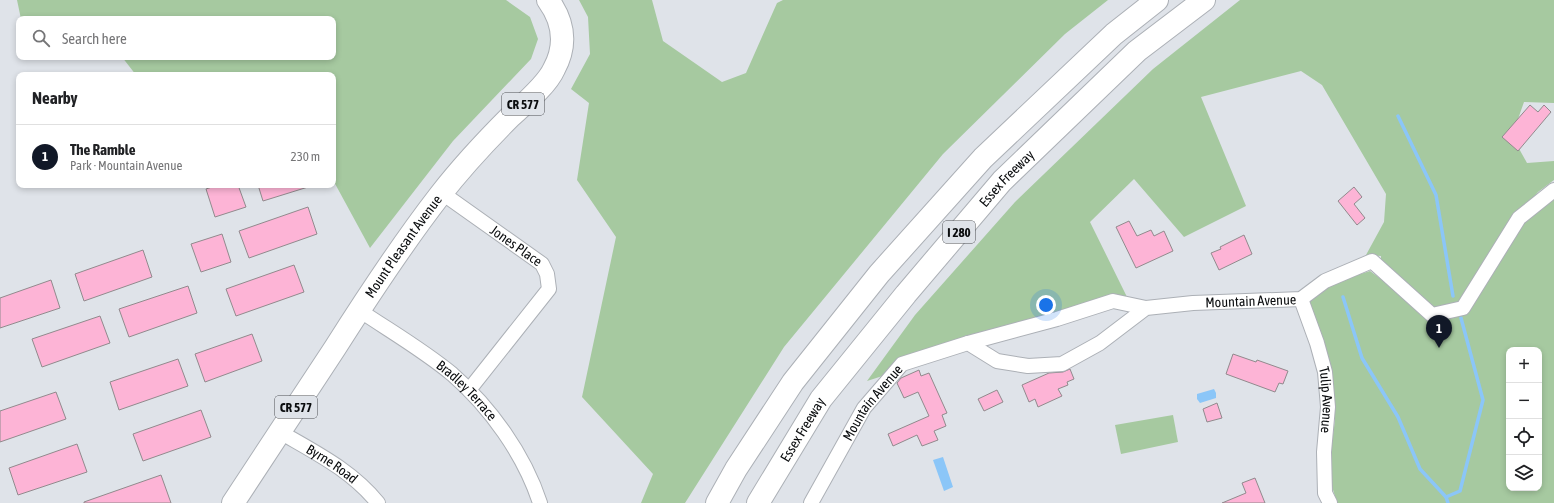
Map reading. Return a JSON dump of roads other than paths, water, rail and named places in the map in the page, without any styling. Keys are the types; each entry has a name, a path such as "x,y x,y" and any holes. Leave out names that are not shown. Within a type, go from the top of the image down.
{"main road":[{"name":"Mount Pleasant Avenue","path":"233,503 406,240 442,193 500,128 554,71 560,56 562,31 560,21 548,0"},
{"name":"I 280","path":"717,503 736,469 793,382 879,274 983,158 1114,34 1157,0"},
{"name":"Essex Freeway","path":"758,503 821,399 906,294 1002,181 1137,51 1204,0"}],"street":[{"name":"Mountain Avenue","path":"811,503 864,408 902,364 968,343 1057,319 1113,301 1146,308 1193,303 1301,299 1325,281 1372,261 1432,315 1463,308 1520,218 1554,190"},
{"name":"Jones Place","path":"442,193 542,264 547,274 549,289 468,390"},
{"name":"Tulip Avenue","path":"1301,299 1325,372 1328,407 1324,452 1325,493 1330,503"},
{"path":"968,343 997,361 1028,366 1062,364 1100,343 1146,308"},
{"name":"Bradley Terrace","path":"359,310 432,358 452,374 468,390 504,432 521,460 540,503"},
{"name":"Byrne Road","path":"280,432 342,468 366,488 378,503"}],"water":[{"path":"1214,389 1216,398 1200,403 1197,399 1197,394"},
{"path":"943,457 953,487 944,491 933,460"}],"waterway":[{"path":"1398,116 1436,195 1453,296"},
{"path":"1343,297 1362,358 1398,417 1420,469 1446,497 1448,503"},
{"path":"1446,497 1460,491 1483,400 1461,318"}],"place":[{"name":"The Ramble","path":"1439,348"}]}
